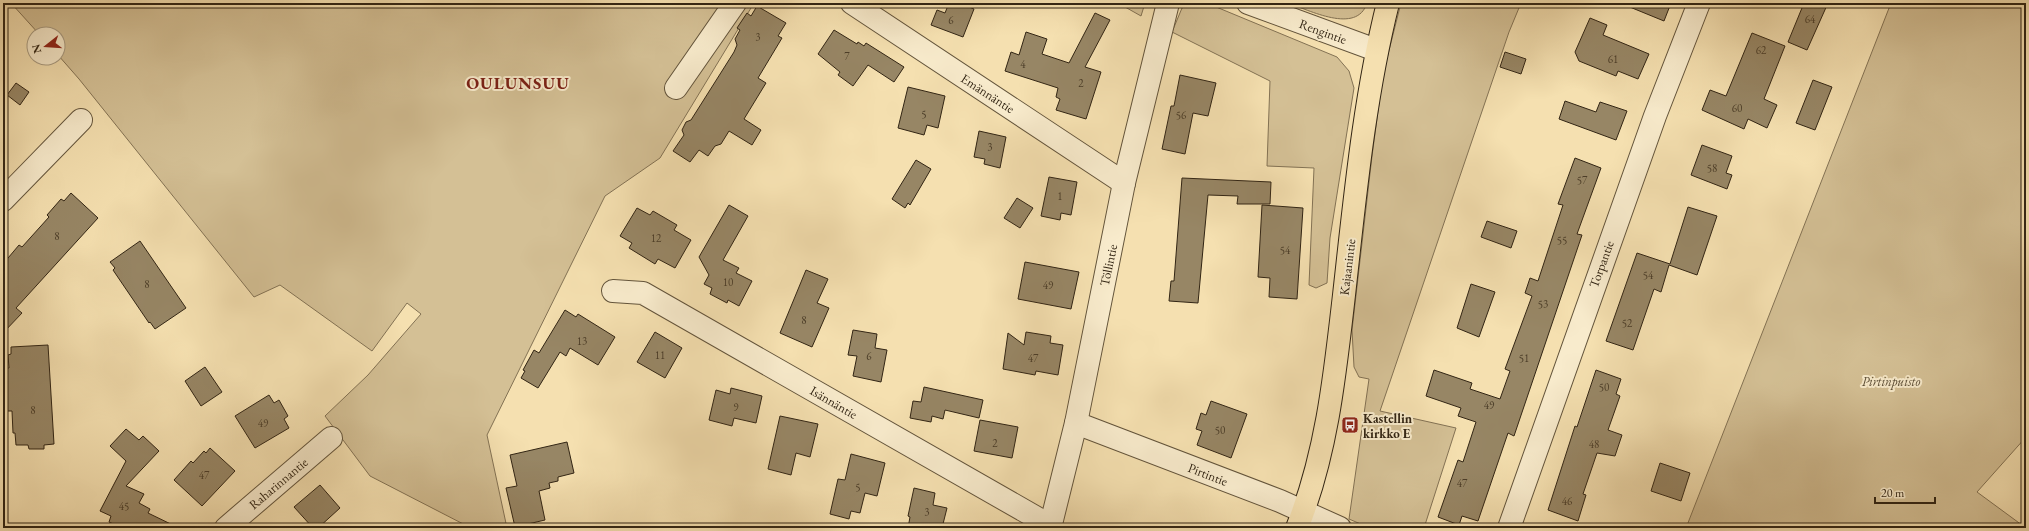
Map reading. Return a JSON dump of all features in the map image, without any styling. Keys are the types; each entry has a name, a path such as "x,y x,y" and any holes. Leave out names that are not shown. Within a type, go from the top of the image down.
{"main road":[{"name":"Kajaanintie","path":"1300,520 1326,429 1333,386 1362,132 1376,50 1388,3"}],"street":[{"path":"676,88 735,3"},
{"name":"Emännäntie","path":"852,3 1124,182"},
{"name":"Töllintie","path":"1051,527 1076,423 1124,182 1168,3"},
{"name":"Rengintie","path":"1248,3 1376,50"},
{"name":"Torpantie","path":"1509,528 1654,116 1699,3"},
{"path":"3,200 81,120"},
{"name":"Isännäntie","path":"612,291 643,293 1051,527"},
{"name":"Pirtintie","path":"1076,423 1280,501 1300,520 1340,528"},
{"name":"Raharinnantie","path":"226,528 331,438"}],"green space":[{"path":"11,3 754,3 660,158 605,196 487,435 507,528 471,528 370,476 325,416 368,375 421,314 407,303 372,351 280,285 254,297 66,64 66,26 32,26"},
{"path":"1118,3 1145,3 1141,16"},
{"path":"1195,3 1209,4 1337,57 1349,71 1354,88 1330,238 1327,283 1316,288 1309,285 1314,168 1267,166 1270,81 1172,32 1182,8"},
{"path":"1288,3 1367,3 1362,12 1353,17 1343,19 1320,15"},
{"path":"1401,3 1521,3 1509,32 1380,411 1456,428 1424,528 1370,528 1349,519 1369,379 1359,377 1354,367 1352,330 1383,74"},
{"name":"Pirtinpuisto","path":"1891,3 2026,3 2026,437 1977,492 2026,528 1686,528"}],"building":[{"path":"949,3 959,3 974,9 963,37 931,25 937,10 945,13"},
{"path":"1620,3 1671,3 1664,21"},
{"path":"1804,3 1828,3 1807,50 1788,42"},
{"path":"757,6 786,23 778,36 782,38 758,78 766,83 744,119 761,130 752,145 729,131 721,144 715,146 708,156 699,150 690,162 673,151 684,135 682,130 686,122 691,120 734,52 737,45 735,39 740,30 737,28 747,13 751,16"},
{"path":"1095,13 1110,20 1085,67 1101,72 1086,119 1056,110 1060,99 1056,97 1058,88 1005,71 1011,52 1019,55 1026,32 1047,39 1042,54 1069,63"},
{"path":"1590,18 1607,25 1603,35 1649,54 1638,79 1618,71 1616,76 1579,61 1575,52"},
{"path":"834,30 857,44 858,42 864,46 866,43 904,67 894,82 868,65 853,86 838,75 840,72 818,54"},
{"path":"1752,33 1785,46 1764,99 1777,105 1767,128 1748,119 1744,129 1702,110 1710,90 1726,96"},
{"path":"1505,52 1526,59 1521,74 1500,67"},
{"path":"1180,75 1216,83 1208,116 1193,113 1185,154 1162,149 1171,106 1174,106"},
{"path":"1813,80 1832,87 1815,130 1796,123"},
{"path":"16,83 29,92 20,105 7,95"},
{"path":"908,87 945,96 938,128 927,125 924,135 898,128"},
{"path":"1565,101 1596,112 1600,102 1627,111 1616,140 1559,119"},
{"path":"979,131 1006,137 1000,168 984,164 985,159 974,157"},
{"path":"1702,145 1732,156 1726,173 1732,175 1727,189 1691,175"},
{"path":"1575,158 1601,168 1577,234 1582,235 1514,436 1508,433 1478,521 1462,516 1459,525 1438,517 1458,460 1463,462 1476,422 1458,416 1461,408 1426,396 1434,370 1472,383 1470,389 1500,399 1510,371 1505,369 1532,296 1525,293 1530,278 1538,281 1563,205 1558,204"},
{"path":"916,160 931,169 910,205 908,203 905,208 892,199"},
{"path":"1049,177 1077,182 1071,215 1061,213 1060,220 1041,216"},
{"path":"1182,178 1271,182 1270,204 1237,204 1238,196 1208,195 1198,303 1169,301 1171,281 1174,281"},
{"path":"71,193 98,218 16,308 22,313 3,333 3,264 19,245 22,247 49,217 47,215 61,199 64,201"},
{"path":"1017,198 1033,208 1020,228 1004,218"},
{"path":"729,205 748,216 723,260 739,268 736,273 752,281 739,306 728,300 727,303 710,294 712,288 704,284 709,275 699,257"},
{"path":"1262,205 1303,208 1297,299 1269,297 1270,278 1258,277"},
{"path":"1688,207 1717,216 1697,275 1669,265 1661,292 1654,289 1633,350 1606,341 1637,253 1670,264"},
{"path":"637,208 650,215 653,211 677,225 674,230 691,240 675,268 658,259 655,264 629,248 632,243 620,236"},
{"path":"1487,221 1517,231 1511,248 1481,237"},
{"path":"140,241 186,308 155,329 150,322 149,323 113,270 115,268 110,262"},
{"path":"1025,262 1079,272 1071,309 1018,299"},
{"path":"806,270 828,279 817,303 829,308 812,347 780,333"},
{"path":"1471,284 1495,292 1479,337 1457,328"},
{"path":"565,310 576,317 578,314 615,337 598,365 570,348 566,356 560,352 538,388 521,378 525,371 523,370 534,350 539,353"},
{"path":"853,330 877,334 875,348 887,350 881,382 853,376 857,356 848,355"},
{"path":"655,332 682,348 665,378 637,362"},
{"path":"1026,332 1051,336 1050,343 1063,345 1058,375 1036,371 1035,375 1003,369 1008,333 1024,345"},
{"path":"48,345 54,444 44,445 44,449 29,449 28,445 16,445 15,433 13,433 12,411 3,411 3,368 9,368 8,355 11,354 11,347"},
{"path":"205,367 222,392 201,406 185,381"},
{"path":"1596,370 1621,379 1616,394 1620,396 1608,430 1622,435 1615,456 1597,453 1583,494 1586,495 1578,521 1548,510 1575,426 1577,427"},
{"path":"924,387 983,400 979,418 945,410 943,419 932,416 931,422 910,418 913,401 921,402"},
{"path":"731,388 762,396 756,423 734,418 732,426 709,420 716,390 730,394"},
{"path":"269,395 274,403 279,400 288,416 284,419 289,428 255,448 235,416"},
{"path":"1211,401 1247,414 1231,458 1197,445 1202,431 1196,429 1201,413 1206,415"},
{"path":"780,416 818,424 810,457 796,453 791,475 768,469"},
{"path":"980,420 1018,427 1012,458 974,451"},
{"path":"126,429 139,440 143,436 159,451 126,486 144,494 139,503 150,509 148,513 179,528 122,528 109,522 111,516 100,511 126,461 110,446"},
{"path":"567,442 574,473 558,477 558,481 549,483 550,488 539,491 545,520 515,527 506,488 517,486 510,455"},
{"path":"210,448 235,471 202,506 174,480 191,461 193,463 204,451 206,453"},
{"path":"851,454 885,463 877,496 865,493 860,513 851,511 849,519 830,514 838,479 845,480"},
{"path":"1660,463 1690,473 1681,501 1651,491"},
{"path":"320,485 340,508 318,528 313,528 294,507"},
{"path":"914,488 935,493 933,505 947,508 942,528 908,528 910,517 908,516"}],"place":[{"name":"Kastellin kirkko E","path":"1350,425"}],"district":[{"name":"OULUNSUU","path":"518,83"}]}
